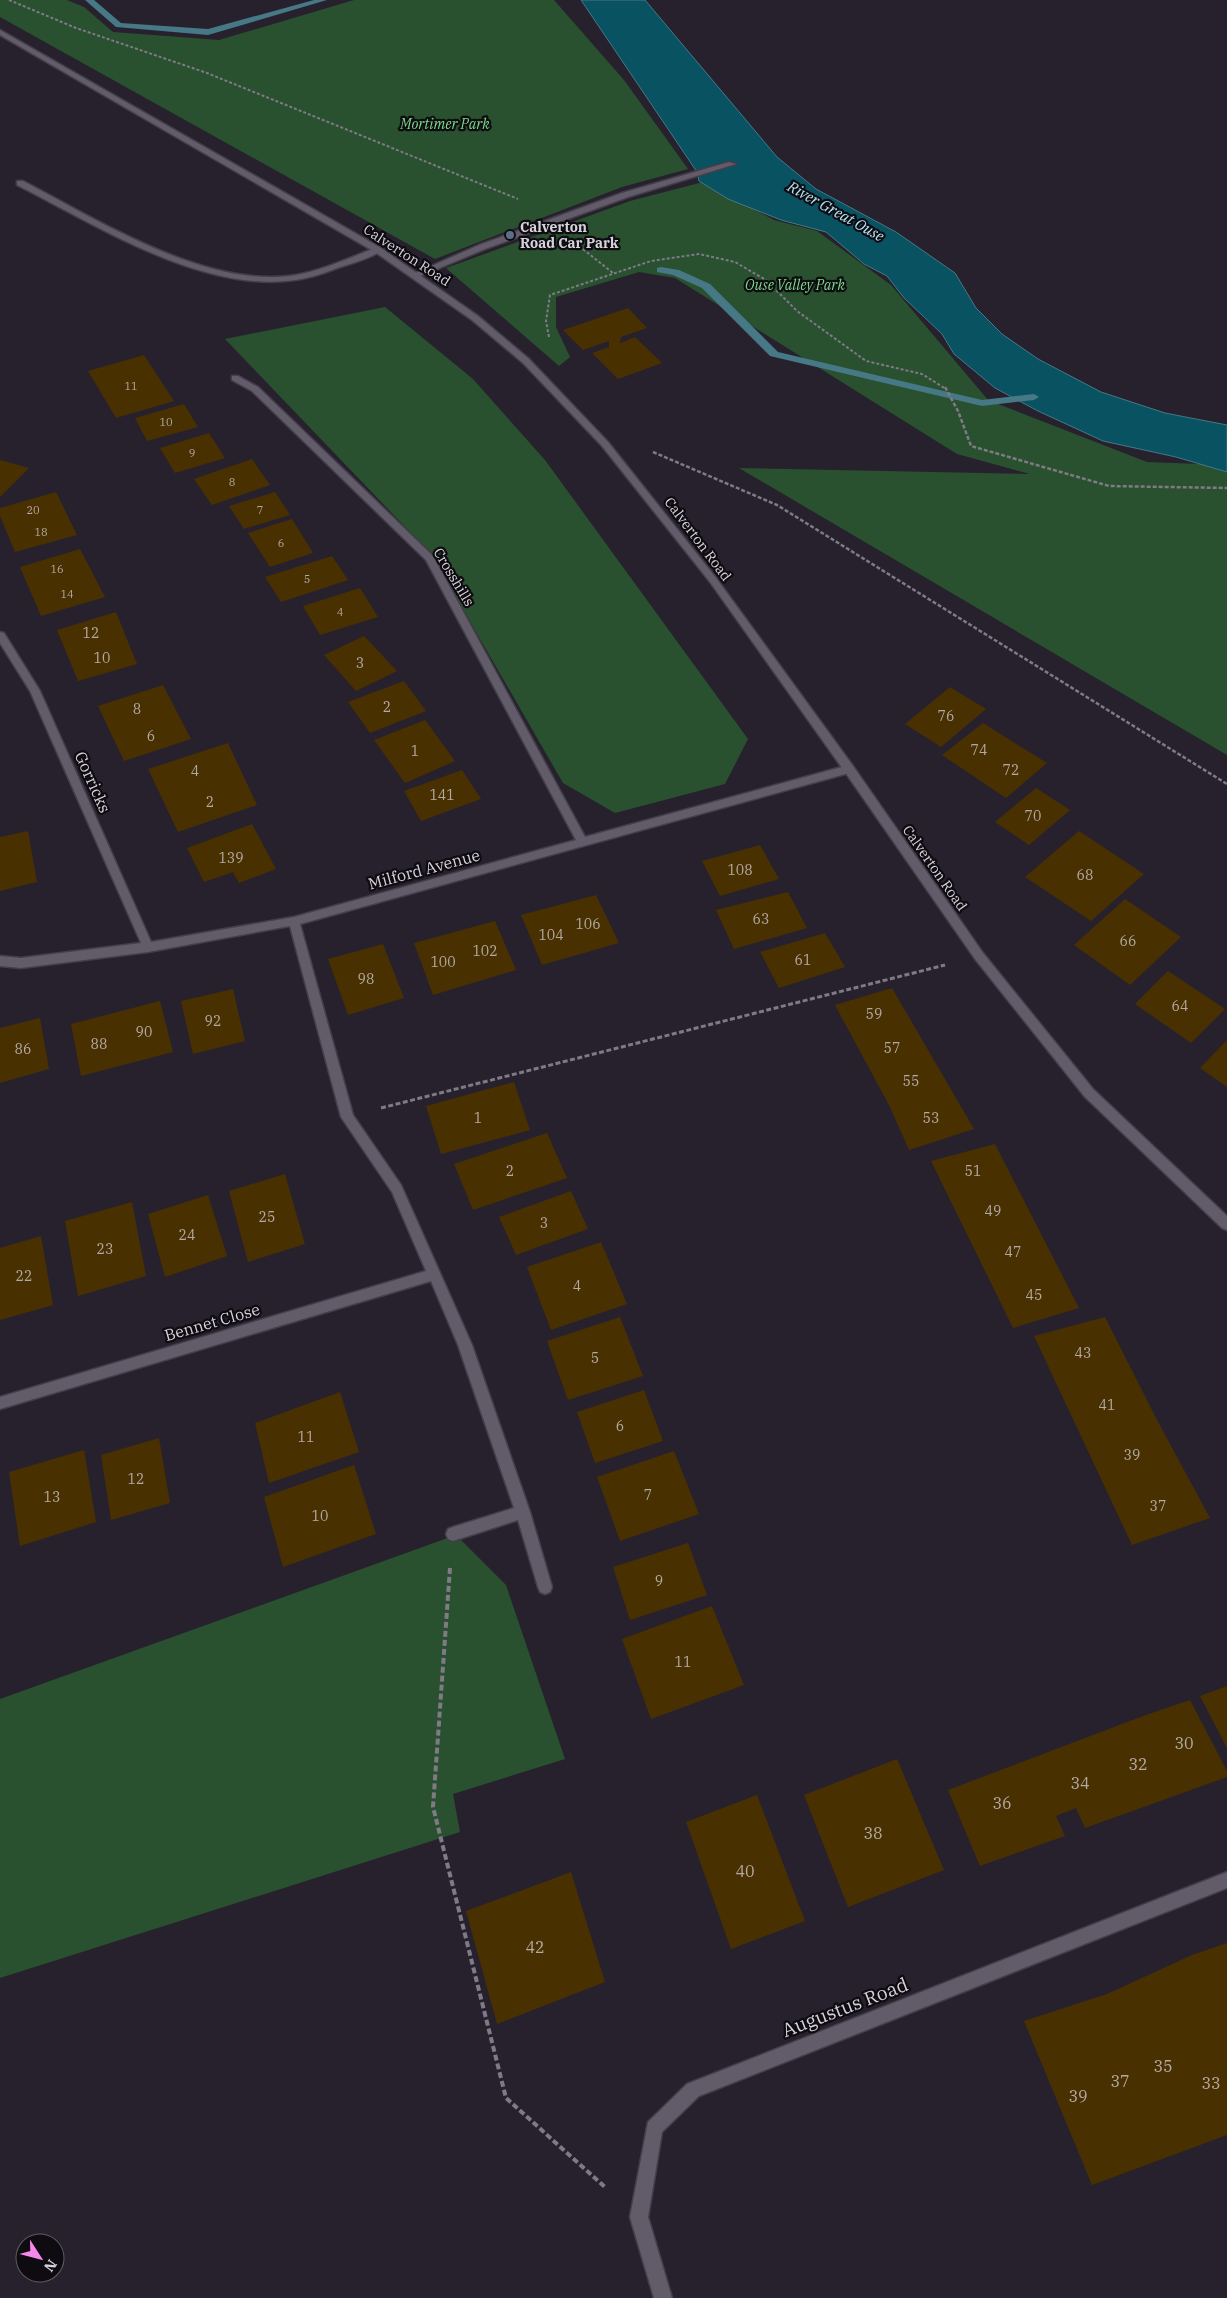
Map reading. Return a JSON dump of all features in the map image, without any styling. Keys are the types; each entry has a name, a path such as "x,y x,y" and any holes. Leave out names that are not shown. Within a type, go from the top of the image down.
{"street":[{"name":"Calverton Road","path":"0,32 378,250 415,274 475,318 540,375 605,444 647,494 714,580 979,956 1089,1093 1227,1224"},
{"path":"415,274 625,195 732,164"},
{"path":"20,183 169,256 206,270 224,274 258,279 284,279 315,273 378,250"},
{"name":"Crosshills","path":"235,378 255,389 430,558 583,843"},
{"name":"Gorricks","path":"0,635 35,692 148,947"},
{"name":"Milford Avenue","path":"0,961 21,964 148,947 294,921 849,769"},
{"path":"294,921 347,1117 397,1189 465,1345 523,1512 545,1587"},
{"name":"Bennet Close","path":"0,1403 433,1275"},
{"path":"453,1534 523,1512"},
{"name":"Augustus Road","path":"662,2298 638,2216 654,2128 693,2090 1227,1880"}],"path":[{"path":"10,0 76,28 207,73 522,201 614,274"},
{"path":"540,375 551,350 546,321 550,295 651,261 699,254 735,262 766,280 797,311 866,361 922,374 945,387 958,411 971,446 1109,486 1227,488"},
{"path":"645,448 777,505 1227,784"},
{"path":"347,1117 979,956"},
{"path":"453,1534 433,1807 506,2098 638,2216"}],"green space":[{"name":"Mortimer Park","path":"0,0 67,0 84,7 113,32 219,40 354,0 554,0 624,80 688,169 622,187 435,259 0,17"},
{"name":"Ouse Valley Park","path":"703,182 774,220 817,231 891,285 988,400 1147,462 1227,465 1227,755 739,468 1030,474 957,454 675,278 639,272 556,297 556,327 570,357 559,366 446,268 630,201"},
{"path":"385,307 473,379 545,460 748,739 725,784 615,813 563,783 431,554 225,339"},
{"path":"456,1535 506,1585 565,1759 453,1794 460,1832 0,1978 0,1699"}],"water":[{"name":"River Great Ouse","path":"581,0 645,0 777,157 816,189 896,232 955,273 976,308 1002,334 1038,359 1101,392 1165,413 1227,425 1227,472 1176,457 1103,441 1038,411 995,388 954,354 942,334 904,298 887,276 864,264 826,232 781,220 728,199 699,181 697,172"}],"building":[{"path":"628,308 647,328 621,337 620,343 635,337 662,363 618,379 592,353 609,347 609,341 583,350 563,330"},
{"path":"144,355 174,401 116,418 88,371"},
{"path":"184,404 198,427 147,441 135,418"},
{"path":"209,433 225,458 175,473 160,448"},
{"path":"252,459 270,485 212,505 194,479"},
{"path":"0,460 29,468 0,497"},
{"path":"56,492 77,535 15,552 0,516 0,508"},
{"path":"275,492 290,515 244,529 229,506"},
{"path":"292,519 313,553 270,567 248,533"},
{"path":"80,549 105,597 41,616 20,567"},
{"path":"332,556 348,580 281,602 265,577"},
{"path":"360,588 378,617 320,635 303,606"},
{"path":"116,612 137,664 78,681 57,630"},
{"path":"364,636 397,671 356,691 324,655"},
{"path":"404,681 426,711 370,733 348,702"},
{"path":"163,685 191,739 124,761 98,706"},
{"path":"950,687 986,709 941,747 905,724"},
{"path":"425,720 455,761 405,783 374,740"},
{"path":"983,723 1047,763 1006,798 942,755"},
{"path":"228,743 257,805 178,832 148,769"},
{"path":"462,770 481,799 421,821 404,791"},
{"path":"1036,788 1070,810 1029,845 995,822"},
{"path":"252,824 276,869 239,883 233,872 204,882 187,848"},
{"path":"28,831 37,882 0,891 0,837"},
{"path":"1079,831 1144,874 1091,921 1025,877"},
{"path":"760,845 779,879 720,896 702,861"},
{"path":"788,892 807,928 734,949 716,910"},
{"path":"596,895 619,943 542,965 521,915"},
{"path":"1125,899 1181,937 1130,985 1074,945"},
{"path":"495,921 516,970 433,995 414,943"},
{"path":"825,933 845,967 779,988 760,952"},
{"path":"383,944 404,998 348,1015 328,959"},
{"path":"1168,971 1225,1009 1191,1043 1135,1004"},
{"path":"892,988 974,1129 909,1150 890,1107 835,1005"},
{"path":"233,989 245,1041 193,1054 181,1001"},
{"path":"160,1001 173,1052 81,1076 71,1024"},
{"path":"40,1018 49,1069 0,1083 0,1028"},
{"path":"1227,1040 1227,1087 1200,1068"},
{"path":"514,1082 530,1130 441,1154 426,1106"},
{"path":"547,1133 567,1178 473,1210 454,1164"},
{"path":"995,1144 1079,1308 1013,1328 931,1161"},
{"path":"285,1174 305,1244 248,1262 229,1191"},
{"path":"571,1191 588,1229 516,1255 499,1217"},
{"path":"208,1195 227,1256 165,1277 148,1214"},
{"path":"132,1202 146,1276 78,1296 65,1221"},
{"path":"41,1236 53,1305 0,1320 0,1248"},
{"path":"601,1242 627,1304 551,1330 527,1267"},
{"path":"620,1317 643,1376 568,1400 547,1341"},
{"path":"1105,1317 1157,1420 1210,1518 1132,1545 1034,1336"},
{"path":"644,1390 663,1441 595,1463 577,1412"},
{"path":"340,1392 359,1452 269,1483 255,1423"},
{"path":"159,1438 170,1503 111,1520 101,1455"},
{"path":"84,1450 96,1522 20,1546 9,1472"},
{"path":"674,1451 699,1514 620,1541 597,1477"},
{"path":"354,1465 376,1534 283,1567 264,1497"},
{"path":"688,1543 707,1595 630,1620 613,1567"},
{"path":"712,1606 744,1685 651,1719 622,1639"},
{"path":"1227,1686 1227,1748 1200,1696"},
{"path":"1190,1700 1227,1771 1227,1777 1085,1828 1076,1808 1056,1816 1065,1836 980,1866 948,1790"},
{"path":"897,1759 944,1870 848,1907 804,1795"},
{"path":"757,1795 805,1921 731,1949 686,1822"},
{"path":"571,1872 605,1982 497,2024 466,1911"},
{"path":"1227,1943 1227,2135 1092,2185 1024,2021 1107,1994 1192,1955"}],"waterway":[{"path":"89,0 119,25 208,32 323,0"},
{"path":"661,270 675,272 706,286 774,354 982,403 1034,397"}],"place":[{"name":"Calverton Road Car Park","path":"510,235"}]}
